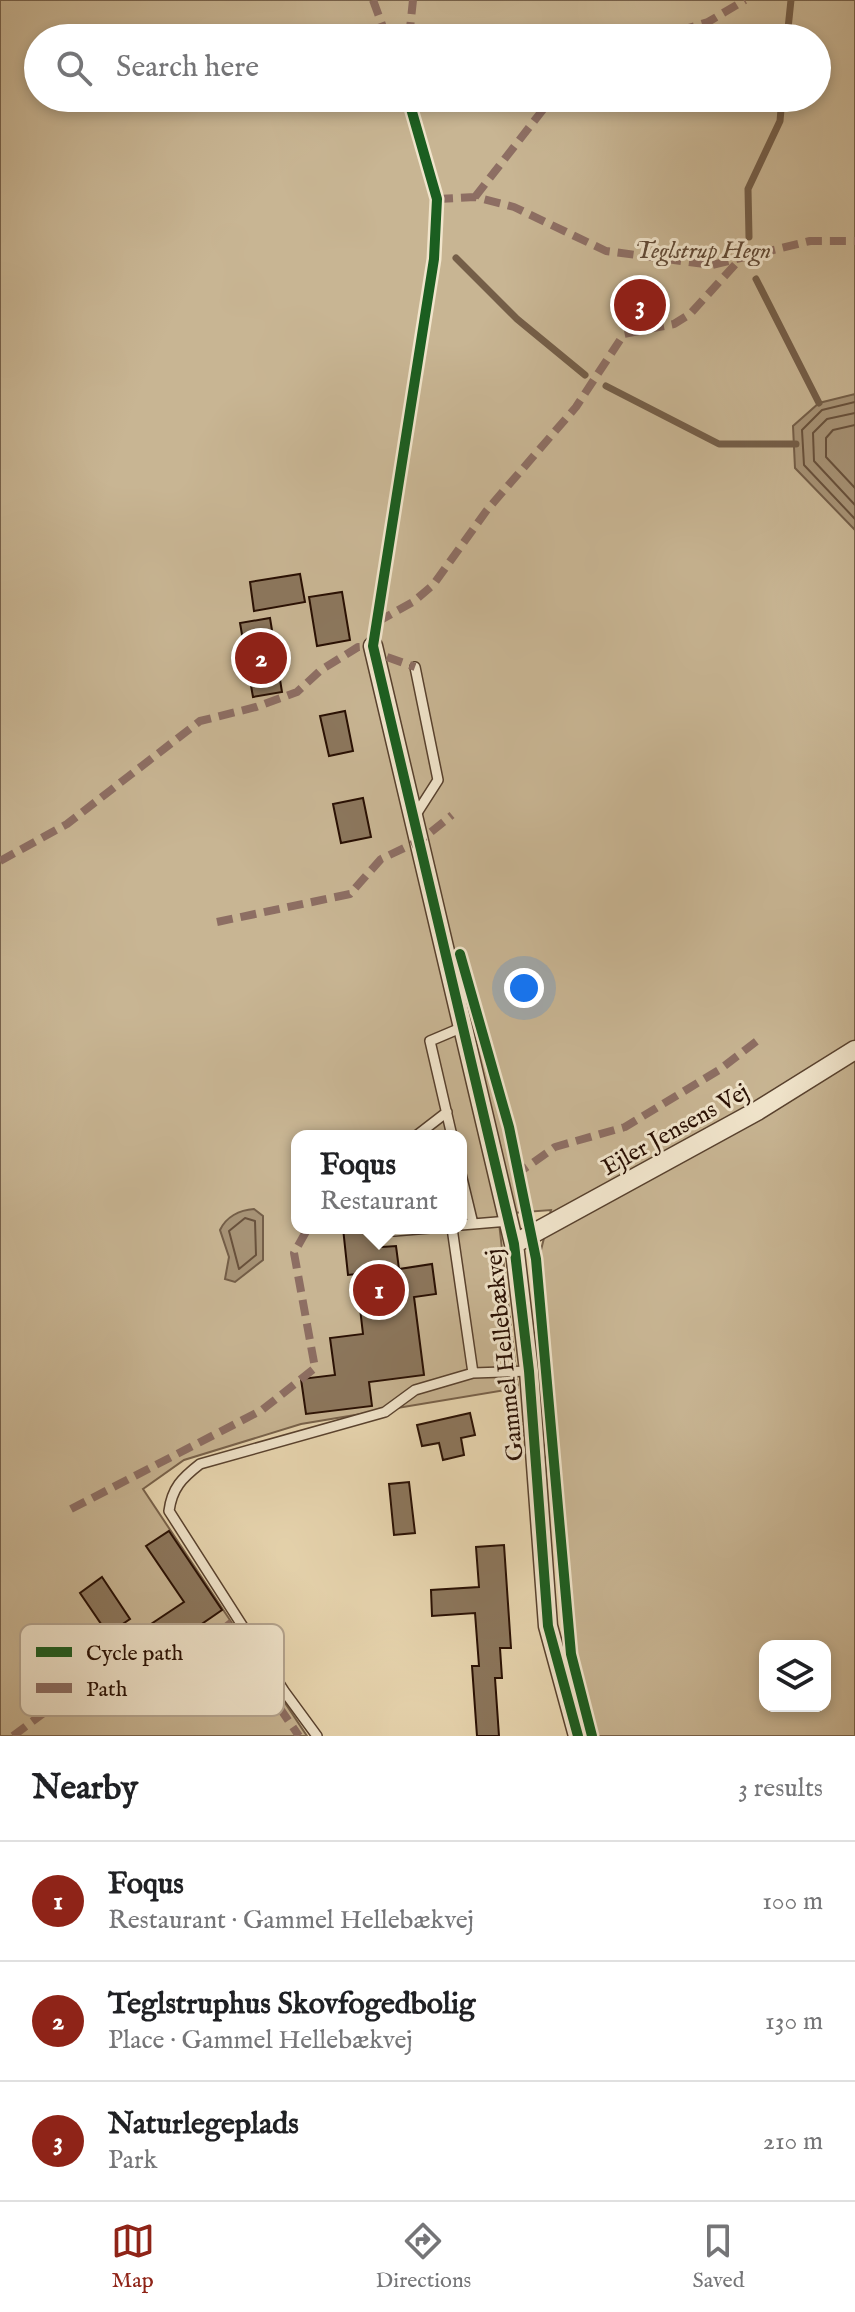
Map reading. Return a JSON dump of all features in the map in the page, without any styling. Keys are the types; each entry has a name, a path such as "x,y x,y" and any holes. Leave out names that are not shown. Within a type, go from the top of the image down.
{"street":[{"name":"Gammel Hellebækvej","path":"373,646 514,1244 529,1371 548,1626 578,1736"},
{"name":"Ejler Jensens Vej","path":"514,1244 757,1111 855,1050"}],"lane":[{"path":"415,667 438,780 415,816"},
{"path":"451,1130 430,1041 464,1027"},
{"path":"424,1130 447,1112"},
{"path":"467,1199 473,1224"},
{"path":"467,1224 509,1221"},
{"path":"453,1234 473,1373"},
{"path":"241,1624 169,1511 171,1495 181,1479 200,1464 385,1412 415,1390 473,1373 529,1371"},
{"path":"284,1691 317,1736"}],"green space":[{"name":"Teglstrup Hegn","path":"0,0 855,0 855,1736 592,1736 575,1694 535,1274 551,1210 498,1214 518,1388 301,1424 184,1460 143,1489 233,1624 20,1624 20,1716 284,1716 284,1701 307,1736 0,1736"}],"water":[{"path":"855,394 855,530 795,468 793,426 819,403"},
{"path":"254,1209 263,1216 263,1260 235,1282 225,1279 229,1257 220,1230 234,1215"}],"building":[{"path":"300,574 305,602 254,611 250,582"},
{"path":"342,592 350,640 317,646 309,597"},
{"path":"270,618 282,692 253,697 240,623"},
{"path":"345,711 353,751 329,756 320,716"},
{"path":"363,798 371,837 341,843 333,804"},
{"path":"344,1234 381,1234 382,1247 396,1246 399,1269 432,1264 436,1294 414,1297 424,1375 369,1382 372,1406 306,1414 301,1379 335,1375 330,1338 363,1334 356,1274 348,1275"},
{"path":"470,1413 475,1435 461,1438 464,1455 443,1460 439,1443 422,1446 417,1425"},
{"path":"409,1482 415,1533 394,1535 389,1484"},
{"path":"169,1531 222,1610 202,1624 151,1624 184,1602 146,1546"},
{"path":"504,1545 511,1648 500,1648 502,1678 495,1678 499,1736 477,1736 472,1666 479,1666 475,1613 432,1616 431,1590 479,1587 476,1547"},
{"path":"102,1577 130,1619 123,1624 101,1624 80,1593"}],"waterway":[{"path":"788,24 791,0"},
{"path":"749,237 748,189 780,121 781,112"},
{"path":"456,258 517,319 585,375"},
{"path":"756,279 819,403"},
{"path":"606,386 719,444 796,444"}],"marked path":[{"path":"373,0 382,24"},
{"path":"410,24 413,0"},
{"path":"702,24 745,0"},
{"path":"475,197 541,112"},
{"path":"437,199 475,197 514,207 606,251 712,265 810,241 855,241"},
{"path":"377,622 413,602 433,585 487,510 576,407 624,334 674,324 690,314 742,257"},
{"path":"0,861 67,824 200,721 256,707 297,692 321,670 358,647 373,646 374,639"},
{"path":"387,657 415,667"},
{"path":"217,922 350,894 381,859 421,840 452,815"},
{"path":"514,1176 555,1147 625,1127 719,1070 762,1037"},
{"path":"71,1509 262,1410 315,1368 294,1253 305,1234"},
{"path":"230,1624 237,1618"},
{"path":"284,1714 299,1736"},
{"path":"13,1736 40,1716"}],"cycle path":[{"path":"412,112 437,199 434,259 373,646 514,1244 529,1371 548,1626 578,1736"},
{"path":"460,954 509,1127 536,1259 571,1654 592,1736"}],"place":[{"name":"Naturlegeplads","path":"640,305"},
{"name":"Teglstruphus Skovfogedbolig","path":"261,658"},
{"name":"Foqus","path":"379,1290"}]}
